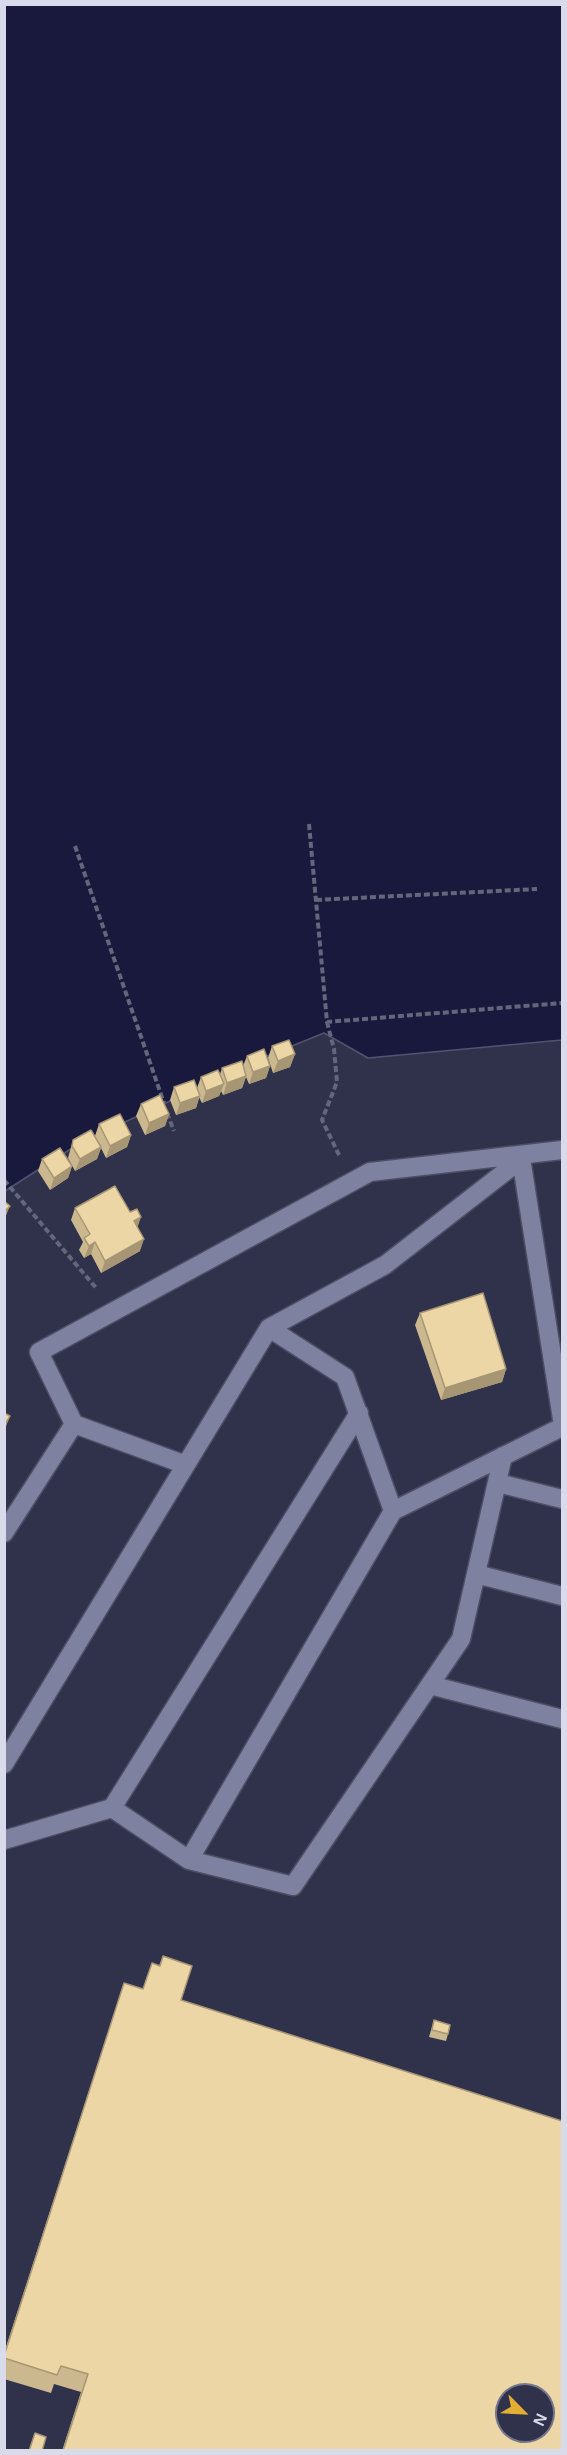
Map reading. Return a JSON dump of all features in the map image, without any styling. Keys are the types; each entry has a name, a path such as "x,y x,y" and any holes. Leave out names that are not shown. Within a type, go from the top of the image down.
{"lane":[{"path":"186,1465 74,1424 39,1352 370,1172 562,1150"},
{"path":"4,1764 269,1328 385,1265 524,1156"},
{"path":"524,1156 562,1419"},
{"path":"269,1328 345,1377 393,1511"},
{"path":"4,1840 112,1808 359,1413"},
{"path":"4,1533 74,1424"},
{"path":"189,1860 393,1511 562,1427"},
{"path":"112,1808 189,1860 293,1886 461,1639 503,1456"},
{"path":"498,1483 562,1499"},
{"path":"476,1574 562,1596"},
{"path":"430,1685 562,1719"}],"path":[{"path":"309,824 327,1022 334,1049 337,1082 322,1120 352,1182"},
{"path":"75,846 174,1131"},
{"path":"316,900 537,889"},
{"path":"327,1022 562,1004"},
{"path":"4,1180 115,1311"}],"shaded area":[{"path":"5,5 562,5 562,1040 368,1058 324,1033 260,1059 80,1143 5,1191"}],"building":[{"path":"289,1040 295,1054 278,1061 272,1046"},
{"path":"264,1049 270,1066 253,1072 247,1056"},
{"path":"242,1061 246,1076 227,1083 222,1068"},
{"path":"218,1070 224,1084 206,1091 201,1077"},
{"path":"194,1080 200,1096 180,1103 174,1087"},
{"path":"160,1095 169,1114 149,1123 141,1104"},
{"path":"120,1114 131,1135 110,1146 99,1124"},
{"path":"91,1130 101,1147 80,1159 72,1146 73,1140"},
{"path":"60,1148 72,1166 54,1178 42,1159"},
{"path":"115,1186 130,1212 137,1209 141,1217 134,1221 144,1239 105,1261 95,1242 89,1246 84,1238 90,1234 75,1208"},
{"path":"4,1201 10,1206 4,1212"},
{"path":"483,1293 506,1369 445,1388 420,1313"},
{"path":"4,1413 10,1416 4,1426"},
{"path":"163,1956 192,1966 181,2000 562,2121 562,2451 63,2451 88,2374 61,2366 57,2375 4,2358 4,2356 124,1983 143,1989 152,1963 160,1966"},
{"path":"434,2020 450,2025 448,2034 432,2030"},
{"path":"35,2433 46,2437 42,2451 29,2451"}]}
